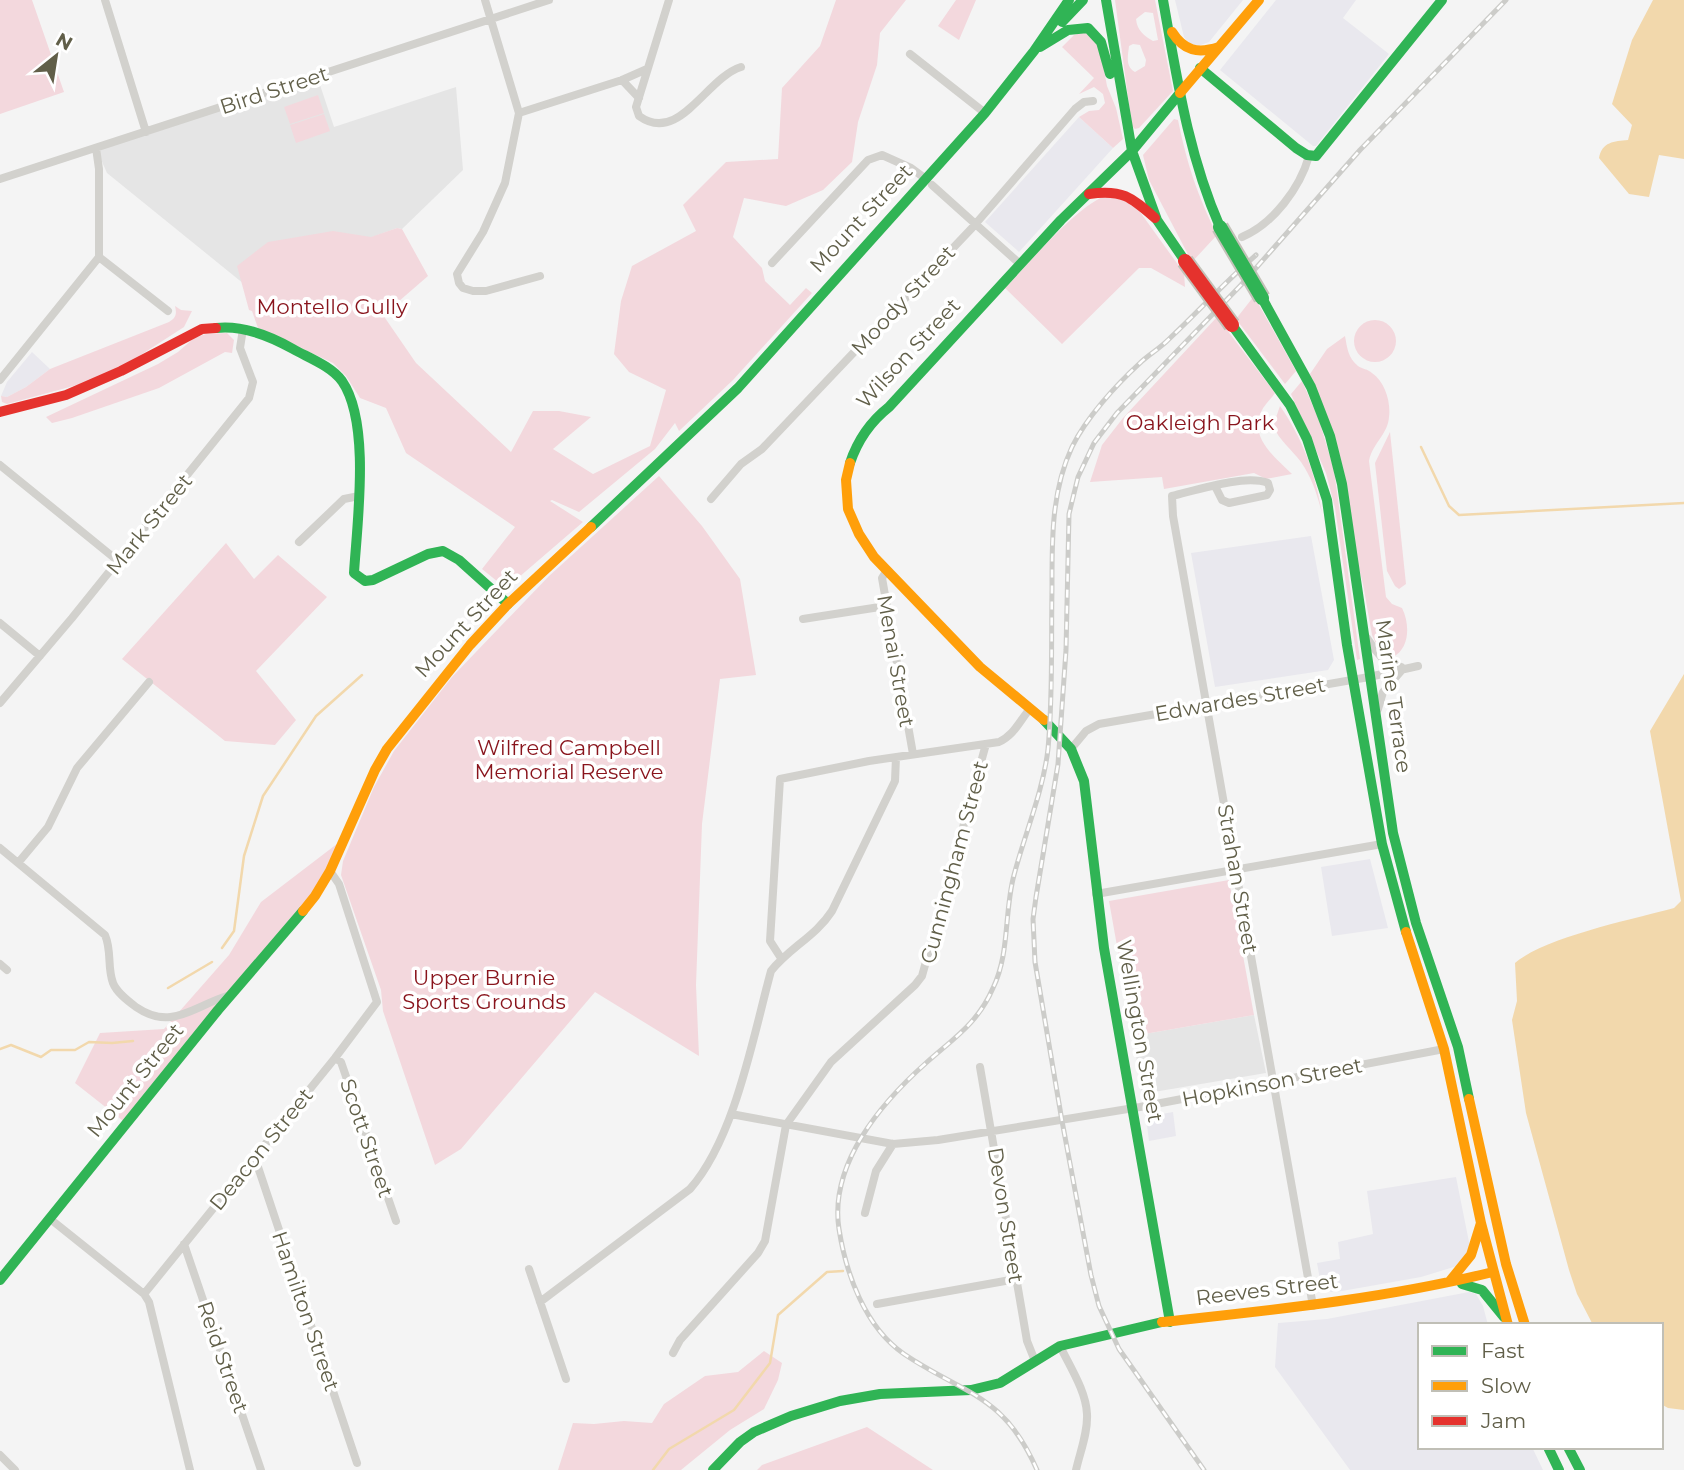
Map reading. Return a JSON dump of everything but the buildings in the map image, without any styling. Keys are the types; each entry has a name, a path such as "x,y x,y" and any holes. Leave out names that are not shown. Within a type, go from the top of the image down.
{"main road":[{"name":"Mount Street","path":"0,1280 230,995 315,896 330,871 387,749 470,645 508,604 738,388 827,287 929,182 1034,51 1069,0"},
{"name":"Mount Street","path":"1034,51 1083,0"},
{"path":"1106,0 1127,125"},
{"name":"Marine Terrace","path":"1163,0 1199,177 1220,227 1311,387 1330,436 1342,484 1361,619 1362,678 1382,844 1401,915 1444,1049 1481,1223 1524,1323"},
{"name":"Wilson Street","path":"1071,749 1055,730 978,664 861,540 848,508 848,472 854,451 876,417 889,407 1020,264 1132,151 1259,0"},
{"path":"1200,68 1296,149 1315,154 1442,0"},
{"path":"1166,20 1185,49 1203,52 1220,46"},
{"path":"1034,51 1068,29 1083,27 1091,30 1102,46 1127,125"},
{"name":"Marine Terrace","path":"1127,125 1132,151 1157,220 1290,405 1307,439 1327,500 1333,525 1347,645 1362,678 1375,718 1393,833 1416,923 1458,1047 1507,1322"},
{"path":"1087,195 1116,191 1136,202 1157,220"},
{"path":"0,412 66,394 121,371 202,329 243,329 280,342 332,371 343,382 354,408 358,429 359,496 352,565 354,573 360,579 373,580 428,554 443,551 459,560 508,604"},
{"name":"Wellington Street","path":"1071,749 1083,779 1096,894 1170,1322"},
{"path":"1448,1283 1466,1266 1474,1253 1481,1223"},
{"name":"Reeves Street","path":"713,1470 747,1437 791,1416 840,1401 880,1394 971,1391 1000,1383 1060,1346 1109,1332 1170,1322 1313,1306 1448,1283 1500,1271"},
{"path":"1448,1283 1474,1284 1482,1289 1507,1322"},
{"path":"1549,1449 1559,1470"},
{"path":"1569,1449 1580,1470"}],"street":[{"path":"105,0 146,132"},
{"path":"485,0 519,113 505,183 483,232 457,274 458,283 463,289 486,291 540,276"},
{"name":"Bird Street","path":"0,179 549,0"},
{"path":"669,0 636,107 639,116 654,123 676,119 723,75 741,67"},
{"path":"910,54 985,113"},
{"path":"519,113 622,80 647,69"},
{"path":"622,80 639,99"},
{"name":"Moody Street","path":"710,499 741,464 762,450 975,223 1075,108 1084,102 1093,101"},
{"path":"0,380 99,257 99,169 96,148"},
{"path":"1298,183 1315,154"},
{"path":"1242,237 1262,226 1298,183 1315,154"},
{"path":"772,263 868,160 882,155 911,168 929,182 1020,264"},
{"path":"99,257 168,312"},
{"name":"Mark Street","path":"0,703 249,398 253,382 240,348 243,329"},
{"path":"0,466 118,561"},
{"name":"Strahan Street","path":"1215,486 1222,500 1229,503 1267,495 1270,490 1268,483 1258,479 1215,486 1172,496 1177,542 1208,704 1313,1306"},
{"path":"299,542 344,499 359,496"},
{"name":"Menai Street","path":"887,570 882,578 913,754"},
{"path":"803,619 886,606"},
{"path":"1361,619 1367,638 1380,657 1389,664 1404,668 1383,692 1375,718"},
{"path":"0,622 40,656"},
{"name":"Edwardes Street","path":"1071,749 1086,731 1098,724 1418,666"},
{"path":"18,863 48,827 77,768 149,682"},
{"path":"781,958 770,940 780,779 1009,738 1029,710"},
{"name":"Cunningham Street","path":"673,1353 680,1340 758,1253 765,1241 786,1125 831,1062 922,976 986,744"},
{"path":"540,1302 690,1189 701,1177 731,1114 771,971 781,958 822,926 832,911 895,781 896,757"},
{"path":"1096,894 1382,844"},
{"path":"0,848 105,935 110,946 114,986 125,998 151,1017 176,1017 230,995"},
{"name":"Deacon Street","path":"144,1294 377,1002 339,884 330,871"},
{"name":"Hopkinson Street","path":"731,1114 893,1144 992,1132 1444,1049"},
{"name":"Scott Street","path":"335,1058 341,1062 396,1221"},
{"name":"Devon Street","path":"980,1067 1027,1341 1035,1361"},
{"path":"865,1213 876,1171 893,1144"},
{"name":"Hamilton Street","path":"251,1160 258,1167 357,1463"},
{"path":"49,1218 144,1294 149,1302 190,1470"},
{"name":"Reid Street","path":"184,1244 261,1470"},
{"path":"529,1269 566,1379"},
{"path":"877,1304 1016,1279"},
{"path":"1060,1346 1082,1393 1087,1415 1076,1470"},
{"path":"0,1455 15,1470"}],"shaded area":[{"path":"1175,0 1243,0 1209,42 1198,46 1190,44 1184,37"},
{"path":"1276,0 1356,0 1343,18 1389,54 1316,146 1220,70"},
{"path":"1653,0 1684,0 1684,159 1659,155 1649,197 1629,194 1599,158 1606,146 1628,140 1632,125 1612,104 1632,40"},
{"path":"317,76 334,127 456,87 463,170 402,229 397,228 244,284 107,173 96,148"},
{"path":"1079,117 1113,148 1019,252 985,222"},
{"path":"32,352 50,369 26,387 7,397 1,396 7,382"},
{"path":"1311,536 1334,660 1328,670 1215,687 1191,553"},
{"path":"1684,674 1684,1410 1663,1405 1663,1323 1592,1323 1577,1294 1526,1113 1512,1020 1517,1001 1515,963 1568,937 1674,908 1681,901 1650,731"},
{"path":"1370,859 1388,928 1332,936 1321,867"},
{"path":"1254,1015 1266,1073 1142,1094 1133,1036"},
{"path":"1173,1112 1176,1136 1149,1141 1146,1117"},
{"path":"1456,1177 1469,1242 1469,1252 1464,1261 1457,1266 1421,1277 1342,1291 1331,1292 1321,1285 1317,1263 1340,1259 1338,1242 1373,1234 1367,1191"},
{"path":"1469,1292 1476,1294 1487,1323 1418,1323 1418,1449 1533,1449 1543,1470 1350,1470 1275,1367 1278,1323 1327,1319"}],"green space":[{"path":"0,0 32,0 64,92 0,114"},
{"name":"Montello Gully","path":"836,0 906,0 880,33 877,65 858,122 852,162 823,190 786,206 744,198 733,237 762,268 765,281 790,305 806,288 812,293 733,380 679,431 675,423 655,449 579,512 550,501 583,522 511,584 503,586 482,569 515,527 406,453 386,408 360,398 346,376 333,363 258,328 252,311 249,310 237,266 268,242 333,231 371,237 397,228 402,229 428,276 383,315 416,363 511,452 533,411 559,411 591,417 553,449 593,474 650,446 666,390 629,372 614,354 621,301 632,266 696,231 683,205 726,162 778,159 782,88 820,46"},
{"path":"956,0 976,0 959,40 938,26"},
{"path":"1115,0 1155,0 1173,91 1139,128 1135,129 1132,126","holes":["1145,12 1153,13 1158,40 1150,39 1138,26 1136,19","1140,45 1146,60 1145,66 1135,72 1128,60 1129,46"]},
{"path":"1085,32 1099,43 1107,86 1116,108 1123,139 1113,148 1079,117 1089,111 1099,110 1105,103 1103,94 1094,87 1079,94 1094,78 1062,47 1074,35"},
{"path":"318,95 324,113 290,124 284,107"},
{"path":"324,114 330,131 296,143 290,125"},
{"path":"1174,119 1178,120 1193,179 1217,235 1192,262 1149,180 1143,155"},
{"path":"1111,193 1135,205 1184,273 1185,287 1151,268 1139,268 1062,344 1005,288 1069,221 1083,209"},
{"path":"1254,296 1296,371 1285,384 1236,319"},
{"path":"175,306 181,310 192,311 184,327 119,369 77,385 7,404 2,402 1,396 7,397 26,387 50,369 169,322 175,316"},
{"name":"Oakleigh Park","path":"1217,317 1275,393 1261,412 1259,430 1266,447 1292,474 1266,479 1254,473 1164,489 1162,477 1090,482 1102,445 1123,418"},
{"path":"1375,320 1390,326 1396,341 1390,356 1375,362 1360,356 1354,341 1360,326"},
{"path":"227,333 234,340 232,353 225,352 159,388 72,418 52,423 46,417 158,364 194,338 206,334"},
{"path":"1345,336 1352,359 1358,366 1377,377 1389,405 1388,423 1369,461 1386,597 1392,604 1402,608 1407,628 1403,648 1393,657 1378,648 1372,635 1363,584 1310,374 1327,349"},
{"path":"1302,381 1319,420 1334,470 1360,659 1357,660 1335,508 1326,473 1291,394"},
{"path":"1280,406 1307,457 1322,513 1305,468 1273,426"},
{"path":"1390,432 1406,584 1399,589 1387,571 1375,463"},
{"name":"Wilfred Campbell Memorial Reserve","path":"659,476 702,526 740,579 756,675 720,679 702,824 696,985 699,1056 595,992 461,1149 435,1165 383,1011 381,990 341,875 343,861 374,787 394,751 452,677 549,576"},
{"path":"226,543 254,579 278,555 327,597 256,671 296,720 275,745 225,741 122,659"},
{"path":"346,837 330,871 127,1124 75,1083 100,1033 164,1029 229,955 261,902"},
{"path":"1229,880 1254,1015 1133,1036 1109,901"},
{"path":"764,1351 782,1363 778,1380 764,1409 730,1430 681,1470 558,1470 573,1423 652,1423 664,1404 705,1376 738,1372"},
{"path":"867,1427 933,1470 757,1470 762,1465"}],"waterway":[{"path":"1421,447 1449,506 1459,515 1684,503"},
{"path":"222,948 234,931 244,856 263,796 316,716 362,675"},
{"path":"168,988 212,962"},
{"path":"0,1049 11,1045 41,1057 51,1050 75,1050 89,1042 133,1041"},
{"path":"653,1470 669,1449 734,1410 770,1363 778,1315 827,1272 843,1271"}],"railway":[{"path":"1204,1470 1119,1349 1099,1306 1062,1121 1035,962 1033,919 1058,764 1066,650 1069,514 1078,477 1094,443 1117,413 1241,285 1360,150 1506,0"},
{"path":"1037,1470 1011,1426 996,1411 981,1399 904,1354 878,1329 852,1281 842,1246 838,1205 842,1181 850,1158 876,1116 909,1079 973,1021 987,1000 998,975 1014,875 1046,765 1051,689 1054,517 1060,481 1072,447 1093,413 1121,381 1165,343 1256,255"}],"traffic: fast":[{"path":"591,527 738,388 985,113 1034,51 1069,0"},
{"path":"1062,22 1083,0"},
{"path":"1106,0 1132,151 1157,220 1185,261"},
{"path":"1163,0 1192,144 1220,227"},
{"path":"1200,68 1296,148 1307,155 1316,156 1442,0"},
{"path":"1040,47 1068,30 1088,28 1101,42 1110,74"},
{"path":"1132,151 1180,93"},
{"path":"850,463 865,432 876,419 1061,220 1132,151"},
{"path":"1220,227 1262,298"},
{"path":"1262,298 1311,387 1330,436 1342,484 1393,833 1416,923 1458,1047 1469,1099"},
{"path":"1232,325 1290,405 1307,439 1327,500 1347,645 1382,844 1406,932"},
{"path":"216,328 256,332 326,367 342,381 351,399 357,422 359,447 359,501 354,573 365,581 373,580 428,554 443,551 459,560 508,604"},
{"path":"1044,720 1071,749 1084,781 1104,948 1170,1322"},
{"path":"0,1280 218,1010 303,911"},
{"path":"1462,1284 1482,1290 1504,1317"},
{"path":"713,1470 740,1442 754,1432 791,1416 840,1401 880,1394 971,1390 1000,1383 1060,1346 1162,1322"},
{"path":"1549,1449 1559,1470"},
{"path":"1569,1449 1580,1470"}],"traffic: slow":[{"path":"1180,93 1259,0"},
{"path":"1172,32 1181,43 1192,49 1219,47"},
{"path":"850,463 846,480 848,509 859,534 874,557 980,667 1044,720"},
{"path":"303,911 330,871 387,749 470,645 508,604 591,527"},
{"path":"1406,932 1444,1049 1481,1223 1507,1323"},
{"path":"1469,1099 1506,1264 1524,1323"},
{"path":"1450,1281 1471,1255 1481,1223"},
{"path":"1162,1322 1370,1297 1493,1272"}],"traffic: jam":[{"path":"1089,194 1110,193 1125,196 1155,218"},
{"path":"1185,261 1232,325"},
{"path":"0,412 66,395 121,371 202,329 216,328"}],"park label":[{"name":"Upper Burnie Sports Grounds","path":"484,989"}]}
